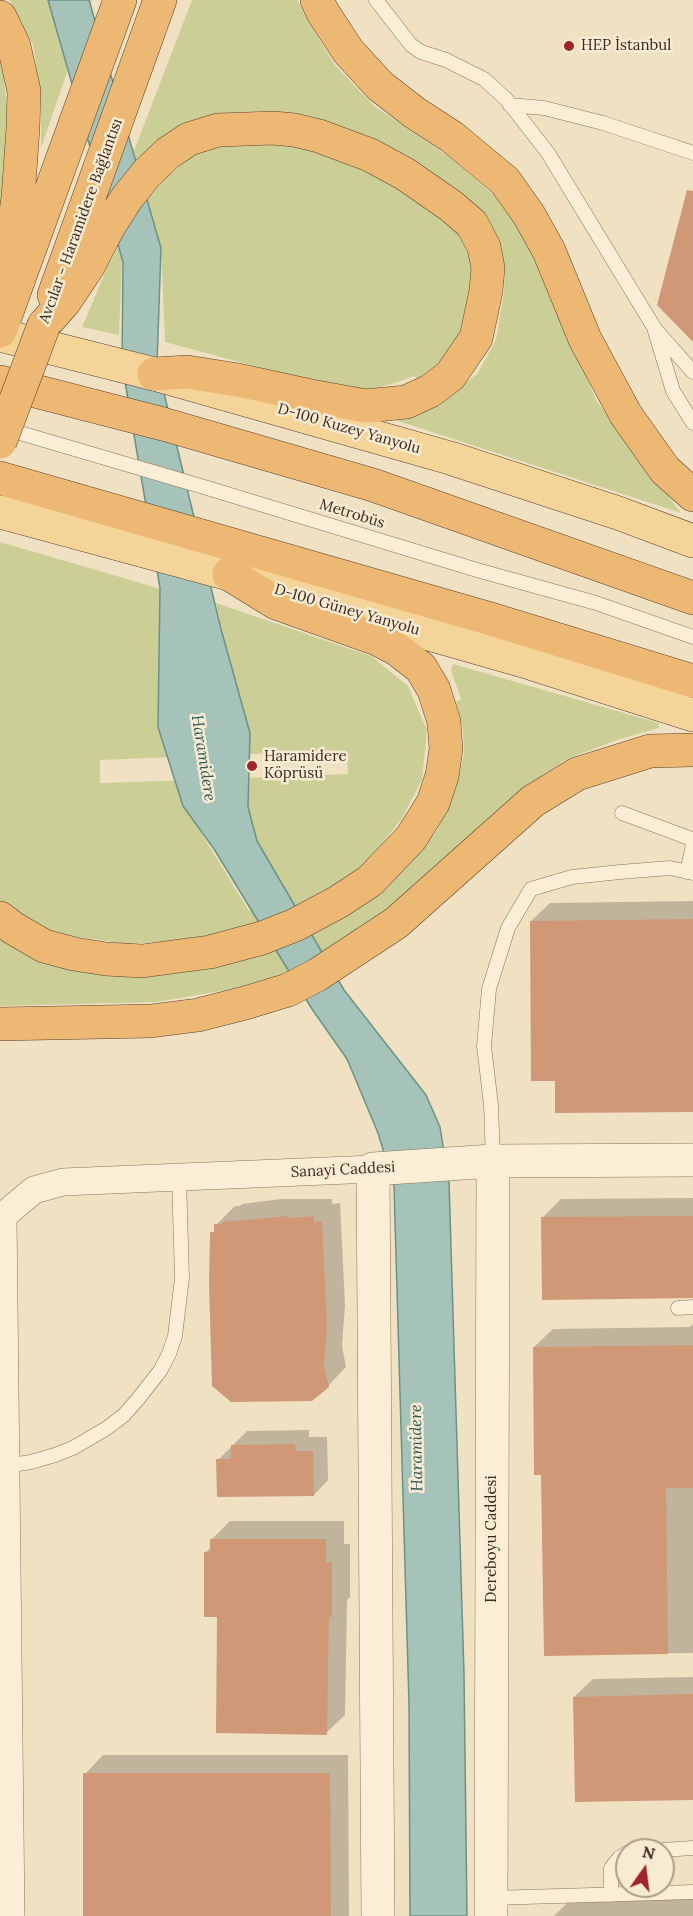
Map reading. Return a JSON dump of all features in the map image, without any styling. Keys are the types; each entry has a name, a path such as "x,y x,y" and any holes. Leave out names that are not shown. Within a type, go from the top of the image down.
{"highway":[{"path":"2,328 120,0"},
{"name":"Avcılar - Haramidere Bağlantısı","path":"0,442 160,0"},
{"path":"130,85 172,0"},
{"path":"317,0 348,51 380,87 452,137 505,181 530,215 549,251 585,339 626,414 665,470 693,495"},
{"path":"0,17 14,46 24,91 19,188 3,295 2,328"},
{"path":"44,325 65,301 89,265 109,226 147,173 168,153 189,139 218,130 273,128 294,130 319,136 370,155 405,174 451,206 472,224 484,247 488,268 482,315 476,338 450,376 430,391 406,402 366,406 187,372 154,374"},
{"path":"0,382 163,424 373,485 693,598"},
{"path":"0,478 491,619 693,681"},
{"path":"0,918 44,946 74,954 142,961 210,952 262,938 295,925 338,902 370,881 411,838 433,803 442,776 446,749 444,722 434,690 421,668 398,650 377,639 276,603 229,574"},
{"path":"0,1024 151,1021 198,1015 288,990 317,975 396,923 533,801 577,774 650,751 693,750"}],"main road":[{"name":"D-100 Kuzey Yanyolu","path":"2,328 460,461 618,513 693,541"},
{"name":"D-100 Güney Yanyolu","path":"0,512 229,574 293,595 530,663 693,715"}],"street":[{"name":"Sanayi Caddesi","path":"6,1466 3,1216 34,1190 63,1182 373,1169 493,1161 693,1160"},
{"name":"Dereboyu Caddesi","path":"491,1907 493,1161"},
{"path":"373,1169 378,1916"},
{"path":"6,1466 11,1916"}],"lane":[{"path":"376,0 411,45 421,52 446,60 484,79 510,105 548,153 655,329 693,372"},
{"path":"510,105 544,108 603,123 693,153"},
{"path":"655,329 673,391 693,423"},
{"name":"Metrobüs","path":"0,427 477,570 596,603 693,637"},
{"path":"493,1161 491,1105 484,1046 489,989 508,928 531,889 572,877 670,868 690,873 693,842 689,838 622,813"},
{"path":"6,1466 55,1455 73,1448 107,1428 124,1415 160,1371 175,1336 182,1278 179,1177"},
{"path":"678,1308 693,1308"},
{"path":"675,1849 693,1848"},
{"path":"611,1895 611,1868 615,1863"},
{"path":"491,1907 611,1895 693,1892"}],"green space":[{"path":"10,0 92,0 41,148 41,94 33,45"},
{"path":"192,0 298,0 334,64 374,106 448,156 495,196 519,227 540,267 596,400 681,513 395,420 446,398 477,374 496,340 504,292 505,268 497,240 327,122 263,111 221,113 178,130 127,169"},
{"path":"0,57 3,66 9,131 0,222"},
{"path":"273,139 334,150 435,204 469,247 476,276 464,328 436,368 417,379 414,376 366,391 344,390 165,342 161,247 122,260 119,335 82,327 107,268 138,211 165,179 195,153 234,141"},
{"path":"0,542 161,589 158,725 173,757 100,760 100,783 195,780 200,831 249,911 280,891 256,843 242,778 348,774 347,751 248,754 216,603 371,656 408,686 427,730 422,780 401,820 363,866 314,899 274,917 216,938 128,944 55,934 0,904"},
{"path":"453,664 659,723 659,728 617,740 567,759 532,782 375,919 299,968 249,986 157,1002 0,1006 0,934 128,975 405,868 436,832 457,783 464,754 463,729 456,702 461,699 451,670"}],"water":[{"name":"Haramidere","path":"48,0 89,0 161,248 157,364 221,629 250,733 248,807 257,841 344,990 426,1095 440,1127 449,1182 464,1674 467,1916 410,1916 409,1704 394,1186 378,1133 347,1059 312,1009 214,849 183,806 158,727 160,588 122,364 123,262"}],"building":[{"path":"687,190 693,191 693,342 657,305"},
{"path":"693,919 693,1112 555,1113 555,1081 531,1081 530,921"},
{"path":"288,1216 288,1218 314,1216 314,1222 322,1221 327,1325 324,1366 329,1387 312,1401 231,1402 212,1386 210,1232 214,1232 214,1224 222,1224 222,1222"},
{"path":"693,1216 693,1298 542,1300 541,1217"},
{"path":"693,1345 693,1488 666,1488 668,1654 544,1656 541,1475 534,1475 533,1347"},
{"path":"295,1444 296,1451 313,1451 314,1496 217,1497 216,1459 231,1459 231,1445"},
{"path":"210,1539 326,1539 326,1562 332,1562 327,1735 216,1733 217,1617 204,1617 204,1552 210,1552"},
{"path":"693,1694 693,1800 575,1802 573,1697"},
{"path":"83,1773 330,1773 331,1916 83,1916"}],"place":[{"name":"HEP İstanbul","path":"569,46"},
{"name":"Haramidere Köprüsü","path":"252,766"}]}
